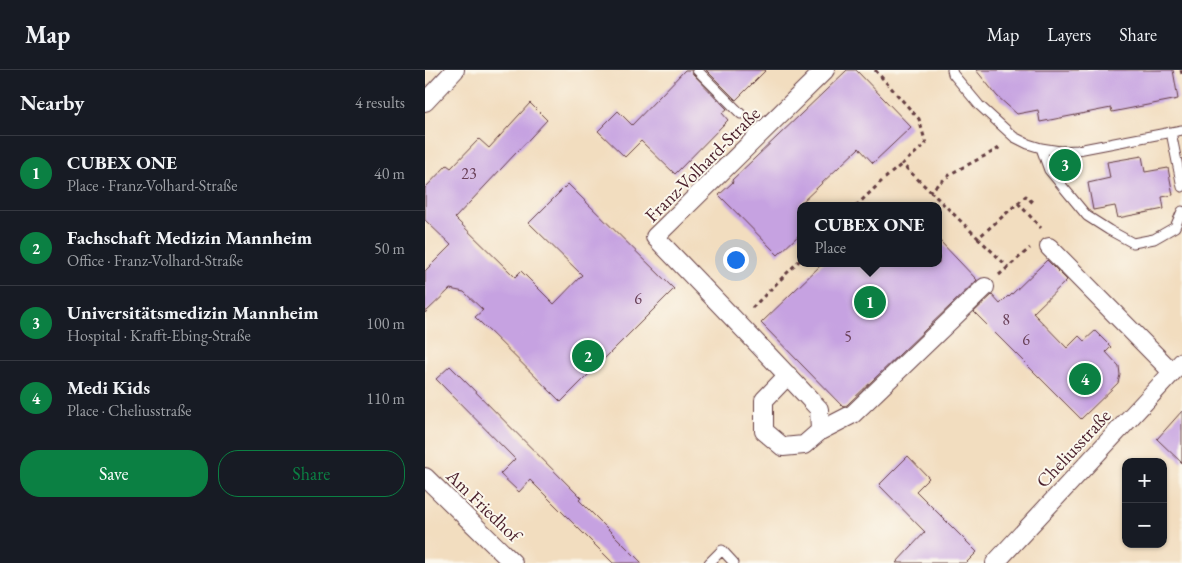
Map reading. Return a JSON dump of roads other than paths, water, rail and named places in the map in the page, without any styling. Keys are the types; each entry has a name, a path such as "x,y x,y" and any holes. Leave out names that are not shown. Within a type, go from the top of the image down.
{"street":[{"path":"425,102 455,70"},
{"name":"Franz-Volhard-Straße","path":"820,431 819,409 655,237 825,70"},
{"path":"1045,243 1177,367"},
{"path":"788,375 764,400 764,431 783,447 804,445 820,431 853,414 985,287"},
{"name":"Cheliusstraße","path":"995,563 1177,367"},
{"name":"Am Friedhof","path":"425,477 513,563"}],"lane":[{"path":"697,70 741,114"},
{"path":"952,70 953,74 979,105 1009,133 1028,144 1041,148 1060,151 1078,150 1182,130"},
{"path":"1171,132 1182,187"},
{"path":"1041,148 1049,170 1087,216 1133,243 1155,239 1175,227 1182,211"},
{"path":"709,563 722,550 735,563"}],"place":[{"name":"Universitätsmedizin Mannheim","path":"1065,165"},
{"name":"CUBEX ONE","path":"870,302"},
{"name":"Fachschaft Medizin Mannheim","path":"588,356"},
{"name":"Medi Kids","path":"1085,379"}]}
